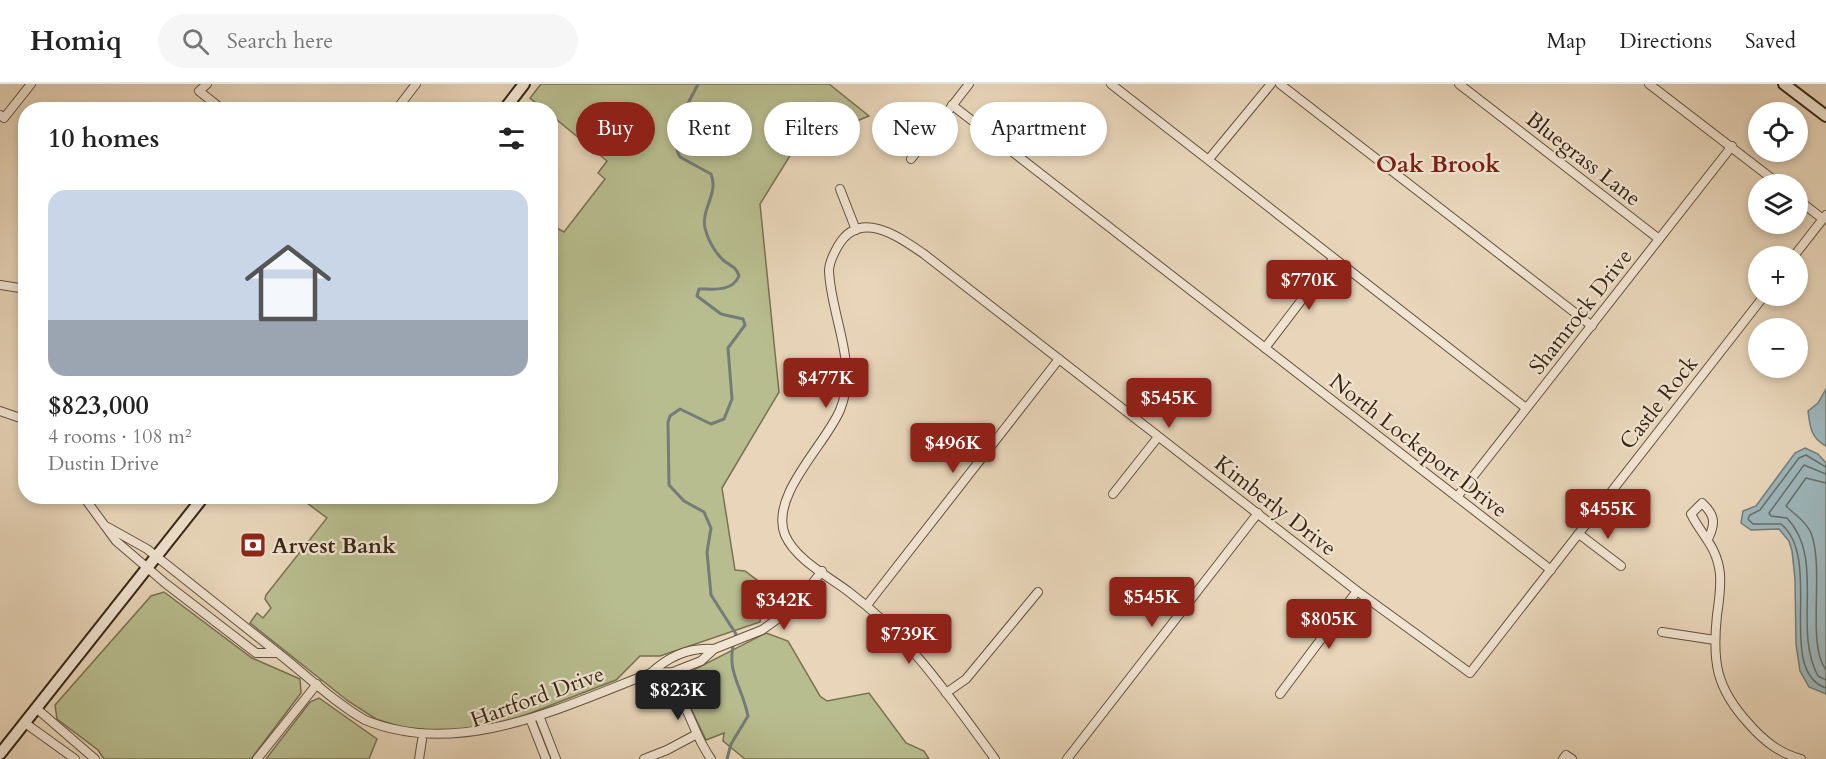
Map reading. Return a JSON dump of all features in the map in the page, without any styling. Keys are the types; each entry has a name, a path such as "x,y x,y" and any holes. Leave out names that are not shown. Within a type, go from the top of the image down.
{"main road":[{"path":"510,102 524,84"},
{"path":"1784,84 1826,116"},
{"path":"0,754 198,504"}],"street":[{"path":"2,117 31,84"},
{"path":"207,84 199,91 213,102"},
{"path":"402,102 416,84"},
{"path":"954,102 969,84"},
{"path":"1209,159 1271,84"},
{"path":"1280,84 1592,326"},
{"name":"Bluegrass Lane","path":"1459,84 1659,239"},
{"path":"1649,84 1767,174"},
{"path":"1115,85 1333,259 1526,408"},
{"name":"North Lockeport Drive","path":"958,110 1551,570"},
{"name":"Shamrock Drive","path":"1457,497 1732,146"},
{"path":"840,189 856,230 842,240 829,269 845,355 847,391 830,430 791,488 783,507 784,532 790,544 867,605 919,656 995,759"},
{"path":"1802,246 1824,217 1808,206"},
{"name":"Kimberly Drive","path":"856,230 878,227 893,232 1357,591 1470,673"},
{"path":"1265,348 1333,259"},
{"path":"0,285 18,288"},
{"name":"Castle Rock","path":"1470,673 1756,306"},
{"path":"867,605 1059,359"},
{"path":"0,411 18,417"},
{"path":"1113,494 1158,437"},
{"name":"Hartford Drive","path":"89,504 117,541 148,569 256,653 278,653"},
{"path":"1068,759 1258,513"},
{"name":"Hartford Drive","path":"104,525 122,533 157,557 365,720 422,740 469,740 536,720 651,674 673,672 701,661 714,648"},
{"path":"1579,534 1621,566"},
{"path":"1708,537 1720,573 1715,640 1716,674 1736,710 1759,735 1782,754 1801,759"},
{"name":"Hartford Drive","path":"651,674 666,660 697,647 714,648 762,630 793,608 822,571"},
{"path":"1280,694 1357,591"},
{"path":"946,693 966,679 1038,592"},
{"path":"1662,632 1715,640"},
{"path":"651,674 670,685 682,699 711,759"},
{"path":"257,759 317,684"},
{"path":"36,708 95,759"},
{"path":"536,720 546,759"},
{"path":"536,720 556,759"},
{"path":"25,723 75,759"},
{"path":"644,759 697,734"},
{"path":"419,759 422,740"}],"green space":[{"path":"541,84 829,84 852,102 764,102 764,156 790,156 760,204 779,392 722,488 735,570 745,571 765,586 760,622 660,656 640,656 616,680 484,731 434,737 376,719 348,701 250,623 257,613 263,618 271,608 265,599 266,595 327,518 308,504 558,504 558,229 564,232 605,179 598,173 607,161 601,156 655,156 655,102 576,102 576,136 558,121 558,102 535,102 530,98"},
{"path":"860,109 869,116 860,120"},
{"path":"164,592 252,658 300,679 301,693 251,759 104,759 98,750 57,719 55,705 151,596"},
{"path":"766,633 788,641 820,696 827,701 869,693 906,743 924,751 929,759 745,759 723,741 724,733 706,740 683,692 675,682 676,679"},
{"path":"319,698 377,739 369,759 266,759 310,702"}],"water":[{"path":"1826,389 1826,446 1814,436 1808,411 1818,403"},
{"path":"1805,448 1818,454 1826,463 1826,694 1809,687 1800,671 1796,644 1795,579 1789,541 1779,529 1751,530 1741,523 1743,511 1756,506 1795,453"}],"waterway":[{"path":"698,84 677,129 677,148 680,157 711,174 713,188 705,214 705,228 717,253 734,268 739,276 732,285 727,287 699,289 697,296 721,314 743,319 745,325 728,348 732,399 724,419 711,424 680,409 670,416 668,422 669,485 684,501 704,512 711,528 707,552 711,595 736,634 732,658 733,668 748,716 731,744 727,759"}],"place":[{"name":"Arvest Bank","path":"253,545"}],"district":[{"name":"Oak Brook","path":"1438,164"}]}
